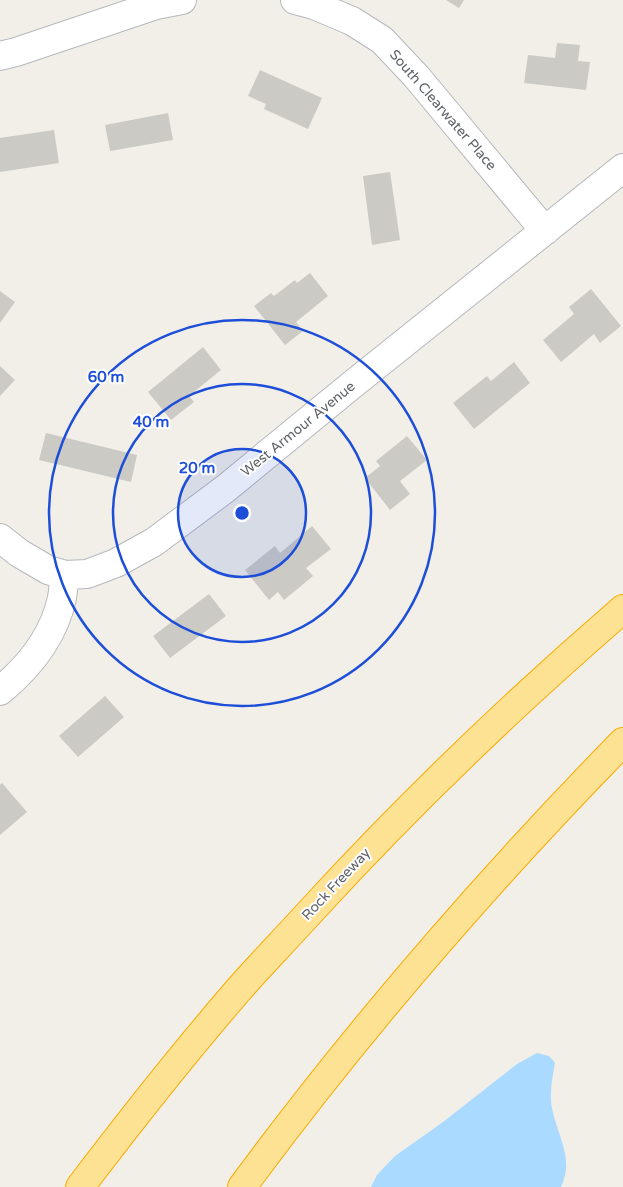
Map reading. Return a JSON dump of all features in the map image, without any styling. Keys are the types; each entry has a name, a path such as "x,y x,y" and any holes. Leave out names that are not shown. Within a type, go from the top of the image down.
{"highway":[{"name":"Rock Freeway","path":"80,1187 171,1070 248,979 367,850 520,700 623,609"},
{"path":"242,1187 316,1090 401,986 541,828 623,742"}],"street":[{"path":"0,56 16,52 145,4 182,0"},
{"name":"South Clearwater Place","path":"295,0 314,5 352,21 382,40 416,76 545,231"},
{"name":"West Armour Avenue","path":"65,575 87,574 116,562 154,542 225,489 352,384 623,168"},
{"path":"0,538 19,553 48,570 65,575 62,600 54,623 42,645 25,669 0,691"}],"water":[{"path":"537,1053 549,1056 555,1063 551,1101 563,1144 566,1165 561,1187 371,1187 377,1175 395,1156 443,1122 517,1064"}],"building":[{"path":"446,0 464,0 459,8"},
{"path":"557,43 580,45 578,61 590,62 586,90 524,83 528,55 555,58"},
{"path":"260,70 322,98 308,129 264,109 266,104 248,96"},
{"path":"168,113 173,140 110,151 105,125"},
{"path":"54,130 59,163 0,172 0,138"},
{"path":"390,172 400,240 372,245 363,176"},
{"path":"310,273 328,296 296,322 303,331 285,345 254,306 271,293 274,296 295,280 297,283"},
{"path":"591,289 621,326 600,343 594,334 561,362 543,340 574,314 569,307"},
{"path":"0,291 15,302 0,323"},
{"path":"203,347 221,370 189,396 194,402 171,420 148,392"},
{"path":"514,362 530,383 474,429 453,403 487,376 491,381"},
{"path":"0,366 15,380 0,396"},
{"path":"46,433 137,455 131,482 39,460"},
{"path":"407,436 427,460 400,481 410,494 390,510 365,478 380,466 376,461"},
{"path":"312,526 331,549 306,568 313,576 284,600 278,592 269,600 245,570 275,546 280,553"},
{"path":"209,594 226,616 170,658 153,636"},
{"path":"105,696 124,717 78,757 59,736"},
{"path":"2,783 27,812 0,835 0,785"}]}
